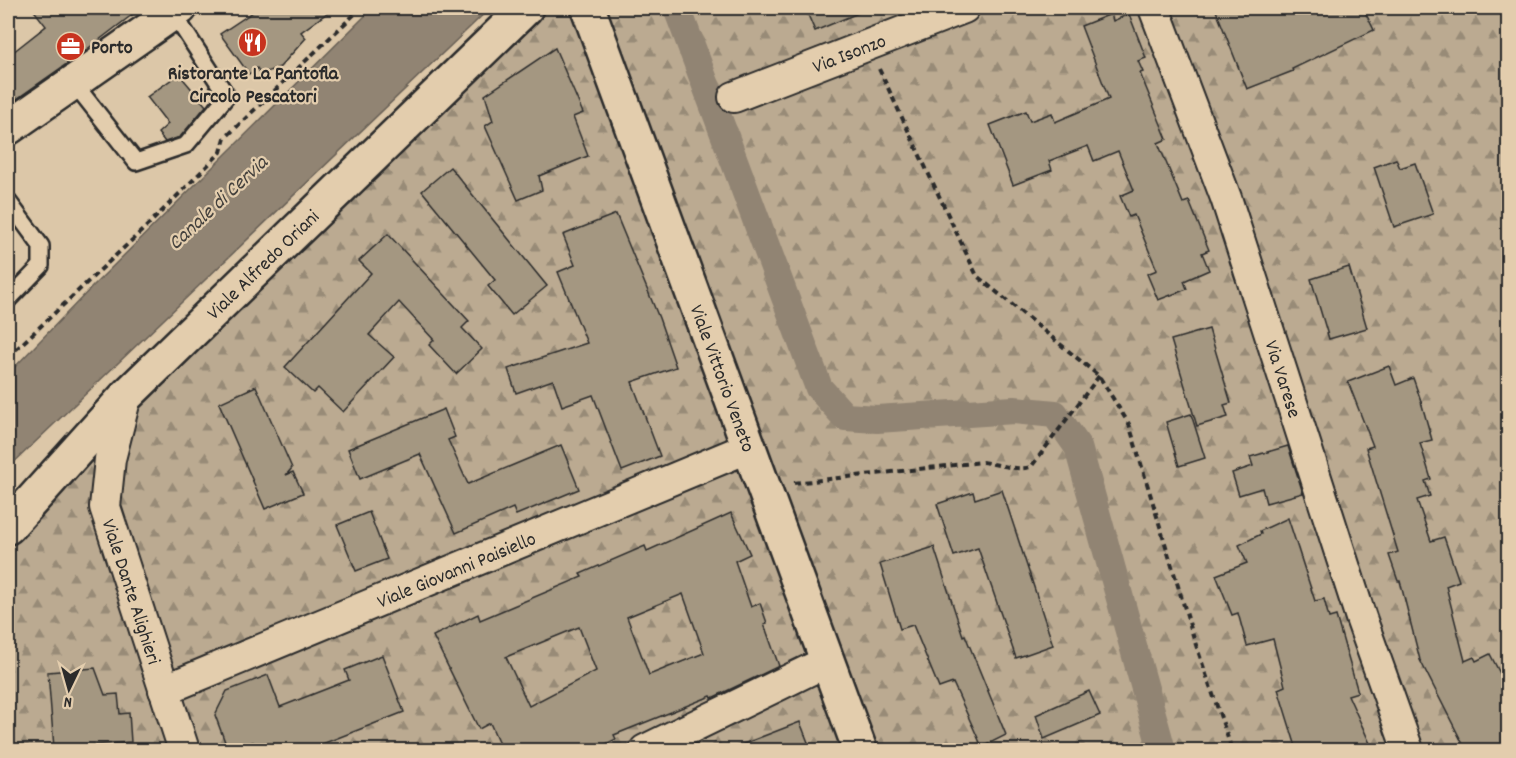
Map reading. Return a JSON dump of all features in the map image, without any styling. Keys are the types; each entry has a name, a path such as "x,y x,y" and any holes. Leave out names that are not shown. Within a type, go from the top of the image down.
{"street":[{"name":"Viale Alfredo Oriani","path":"8,527 126,396 526,8"},
{"name":"Viale Vittorio Veneto","path":"588,8 860,750"},
{"name":"Via Isonzo","path":"734,97 867,46 926,14 964,8"},
{"name":"Via Varese","path":"1154,8 1233,195 1360,618 1408,750"},
{"path":"8,128 176,10"},
{"name":"Viale Dante Alighieri","path":"126,396 110,459 105,507 184,750"},
{"name":"Viale Giovanni Paisiello","path":"164,690 750,447"},
{"path":"645,750 828,661"}],"lane":[{"path":"73,82 136,162 186,145 227,96 176,10"},
{"path":"8,201 41,246 41,266 8,300"}],"path":[{"path":"8,357 148,225 221,152 225,138 361,8"},
{"path":"867,46 977,276 1099,376 1129,424 1195,642 1232,750"},
{"path":"765,489 800,482 982,462 1006,465 1019,470 1031,467 1099,376"}],"green space":[{"path":"543,8 1508,8 1508,750 8,750 8,529"}],"water":[{"name":"Canale di Cervia","path":"373,8 490,8 8,468 8,374 93,286"}],"building":[{"path":"32,8 141,8 8,105 8,56 46,26"},
{"path":"259,8 334,8 301,32 306,38 280,67 261,74 257,68 249,74 220,34"},
{"path":"805,8 870,8 815,31"},
{"path":"1215,8 1363,8 1374,30 1292,69 1293,71 1247,89"},
{"path":"1111,14 1113,21 1129,14 1146,58 1138,61 1143,72 1140,73 1167,139 1158,143 1183,203 1189,201 1209,250 1202,253 1209,270 1184,281 1187,289 1158,300 1147,274 1157,270 1134,215 1129,217 1120,196 1134,190 1118,151 1094,161 1088,146 1049,161 1052,170 1013,185 990,125 1026,111 1030,121 1052,113 1055,122 1109,99 1081,26"},
{"path":"555,48 583,113 573,117 588,156 539,176 542,190 518,200 485,126 493,121 485,95"},
{"path":"179,74 206,106 180,137 165,142 158,133 168,124 147,97"},
{"path":"1396,159 1400,168 1415,163 1433,214 1394,227 1374,167"},
{"path":"450,167 547,286 512,315 488,286 495,280 422,191"},
{"path":"616,214 659,318 676,367 632,382 660,456 622,471 593,395 562,406 553,380 516,393 508,369 587,343 558,272 575,265 563,235"},
{"path":"388,234 469,321 462,328 482,349 456,374 429,345 434,340 399,302 369,335 394,357 343,412 318,388 313,393 285,367 371,273 359,261"},
{"path":"1349,267 1367,328 1329,339 1311,279"},
{"path":"1209,329 1231,403 1224,405 1228,417 1197,426 1171,340"},
{"path":"1389,366 1396,385 1413,378 1420,398 1432,440 1420,443 1431,479 1425,481 1430,496 1417,500 1431,541 1444,537 1459,581 1446,586 1465,661 1474,657 1476,661 1490,654 1509,691 1509,750 1466,750 1420,660 1400,581 1398,581 1389,555 1398,552 1366,448 1373,446 1348,382"},
{"path":"256,386 292,468 286,475 293,472 303,493 265,509 219,403"},
{"path":"444,409 455,437 448,440 468,484 561,445 579,489 516,515 513,508 456,533 420,454 360,479 348,449"},
{"path":"1191,414 1205,458 1179,466 1166,422"},
{"path":"1288,446 1303,493 1266,503 1262,488 1239,495 1232,473 1253,466 1250,457"},
{"path":"1002,490 1053,645 1016,658 978,548 954,556 937,504 973,492 975,499"},
{"path":"369,512 387,559 356,571 337,525"},
{"path":"731,513 750,554 735,561 751,607 760,603 767,623 764,624 779,666 712,698 711,696 614,735 616,739 594,750 502,750 490,723 479,729 433,636 478,614 480,620 582,577 580,574 645,546 647,551","holes":["683,594 704,653 649,675 627,617","579,627 596,671 529,706 506,657"]},
{"path":"1288,518 1315,601 1324,599 1329,618 1336,616 1358,692 1348,695 1373,750 1297,750 1278,689 1285,686 1273,639 1247,646 1238,613 1232,615 1216,575 1247,563 1239,545 1261,534 1260,531"},
{"path":"934,547 963,636 965,635 1006,735 982,747 953,683 939,688 913,625 900,629 880,564"},
{"path":"382,655 404,712 307,750 257,750 253,742 228,750 215,715 227,691 268,675 280,707 349,680 345,670"},
{"path":"95,668 105,695 118,694 120,714 129,713 131,742 54,748 48,672"},
{"path":"1089,691 1100,715 1044,739 1036,715"},
{"path":"800,722 811,750 730,750 730,749"}],"waterway":[{"path":"677,8 819,388 845,417 877,419 1014,410 1055,414 1078,447 1162,750"}],"place":[{"name":"Ristorante La Pantofla Circolo Pescatori","path":"253,42"},
{"name":"Porto","path":"70,46"}]}
